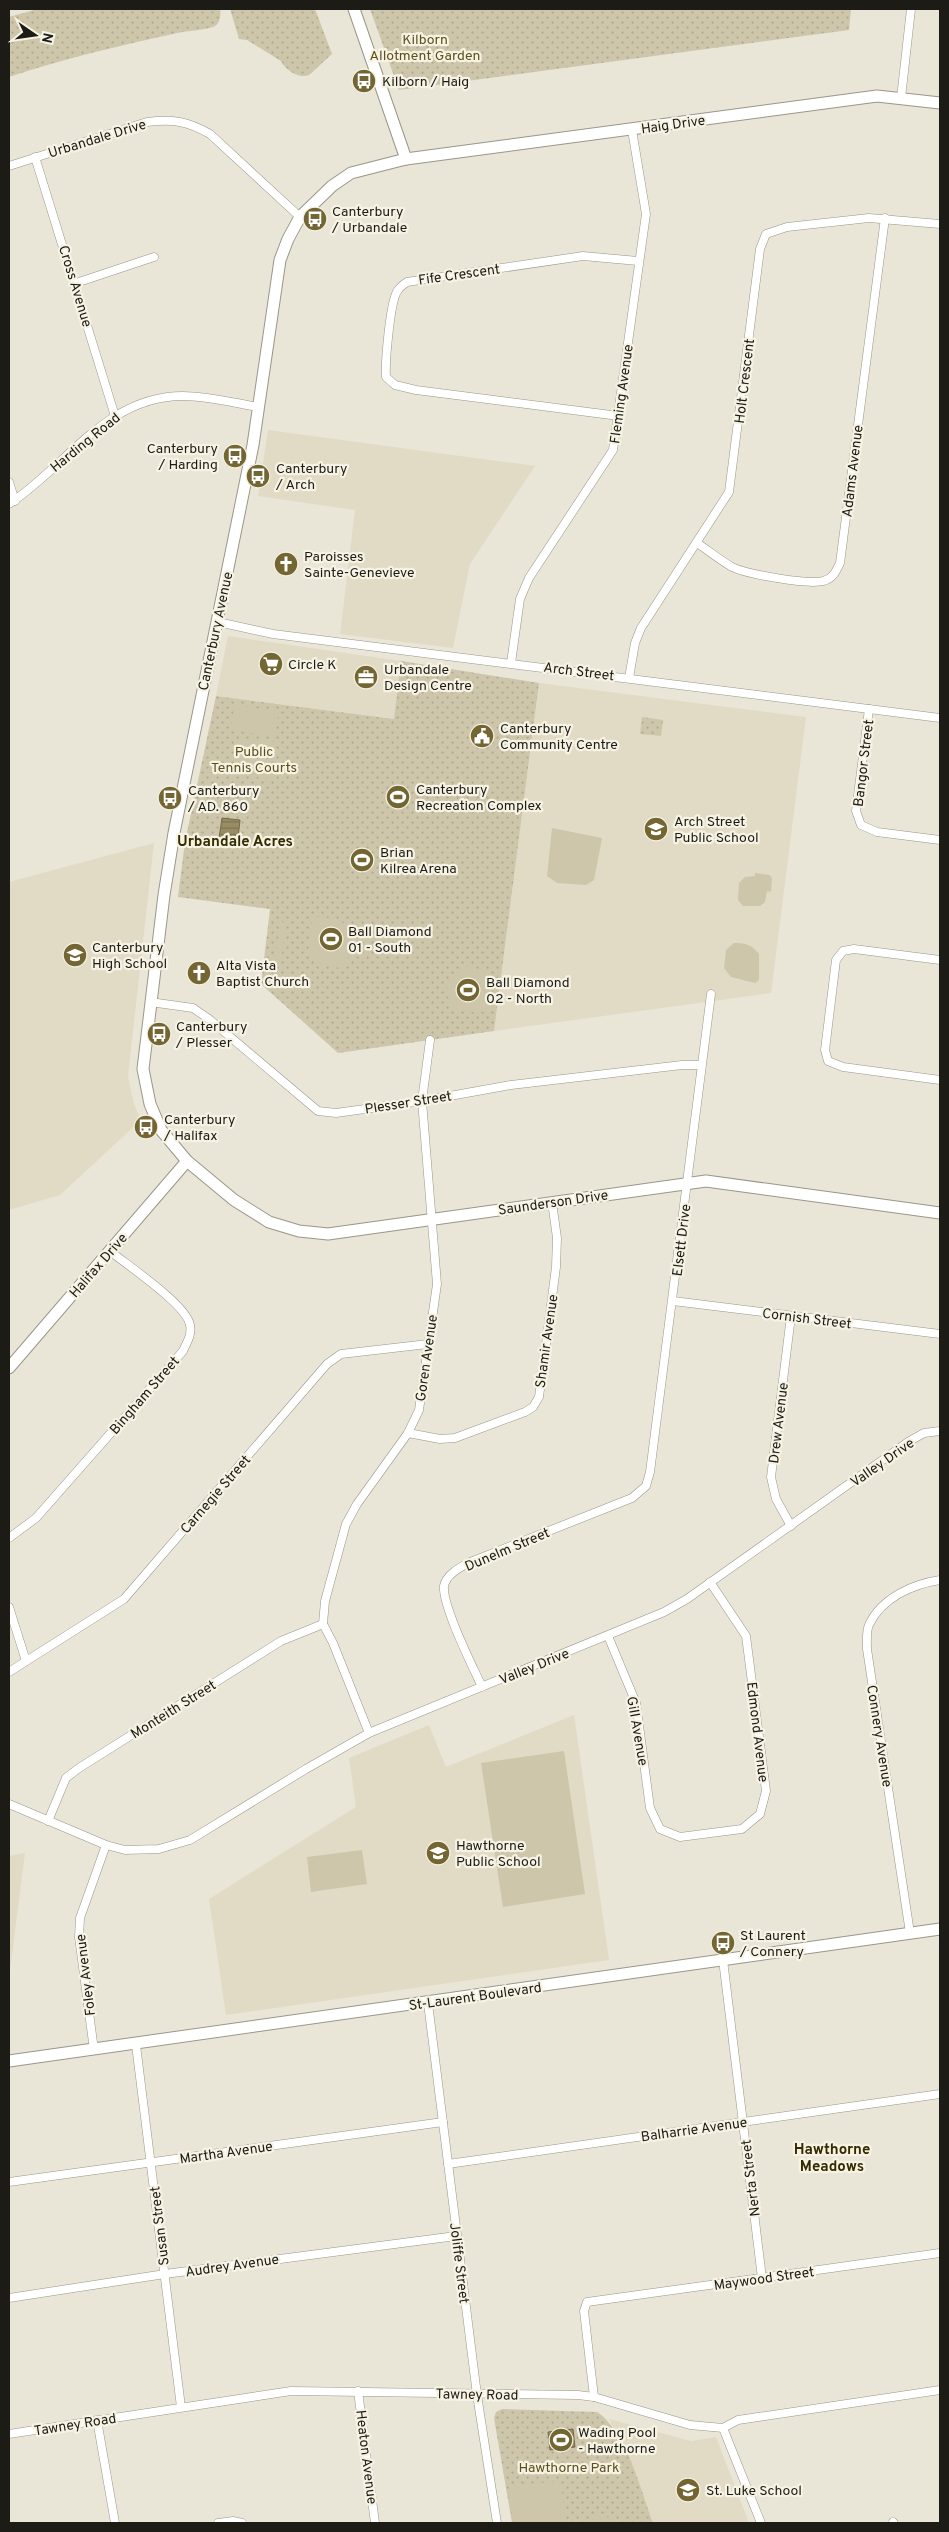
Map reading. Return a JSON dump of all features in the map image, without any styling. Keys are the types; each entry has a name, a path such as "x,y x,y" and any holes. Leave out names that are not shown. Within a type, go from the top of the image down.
{"street":[{"path":"354,9 406,159"},
{"path":"901,98 911,9"},
{"name":"Haig Drive","path":"406,159 877,96 940,103"},
{"name":"Urbandale Drive","path":"9,166 147,122 169,120 192,124 210,134 300,217"},
{"name":"Fleming Avenue","path":"511,663 520,599 529,578 613,450 646,214 632,130"},
{"name":"Cross Avenue","path":"36,157 115,416"},
{"name":"Canterbury Avenue","path":"187,1160 161,1130 150,1104 143,1069 164,895 181,791 254,445 280,260 288,239 300,217 332,186 351,173 406,159"},
{"name":"Holt Crescent","path":"629,678 635,643 641,628 729,492 760,249 766,234 787,227 885,218 940,224"},
{"name":"Adams Avenue","path":"697,543 733,567 748,572 814,582 825,581 835,575 840,563 885,218"},
{"name":"Fife Crescent","path":"619,416 416,390 395,385 386,377 393,302 397,290 407,282 583,256 638,262"},
{"path":"76,283 154,257"},
{"name":"Harding Road","path":"12,502 128,407 156,398 184,396 259,407"},
{"path":"9,482 12,502"},
{"name":"Arch Street","path":"218,622 273,634 940,718"},
{"name":"Bangor Street","path":"870,709 856,811 861,825 877,832 940,840"},
{"path":"940,960 854,949 843,951 836,960 825,1050 828,1061 843,1066 940,1080"},
{"name":"Elsett Drive","path":"646,1486 650,1472 673,1301 711,994"},
{"name":"Plesser Street","path":"150,1002 193,1008 209,1019 318,1111 336,1113 422,1101 511,1085 682,1065 702,1065"},
{"name":"Goren Avenue","path":"323,1624 326,1601 346,1524 357,1504 408,1433 419,1410 437,1284 422,1101 430,1040"},
{"name":"Saunderson Drive","path":"187,1160 234,1200 268,1222 299,1231 328,1234 688,1182 706,1181 940,1213"},
{"name":"Halifax Drive","path":"9,1368 187,1160"},
{"name":"Shamir Avenue","path":"408,1433 440,1439 455,1438 525,1412 533,1407 539,1397 556,1267 557,1238 552,1202"},
{"name":"Bingham Street","path":"9,1538 36,1518 48,1505 183,1351 190,1337 187,1316 150,1282 110,1251"},
{"name":"Cornish Street","path":"673,1301 940,1334"},
{"name":"Drew Avenue","path":"791,1316 771,1477 776,1499 791,1526"},
{"name":"Carnegie Street","path":"9,1672 124,1599 328,1364 341,1354 428,1344"},
{"name":"Valley Drive","path":"9,1804 106,1845 125,1850 151,1850 190,1840 369,1733 664,1612 791,1526 908,1442 924,1433 940,1431"},
{"name":"Dunelm Street","path":"482,1687 446,1602 444,1586 450,1575 468,1562 632,1498 646,1486"},
{"name":"Connery Avenue","path":"910,1933 867,1649 868,1626 882,1607 911,1586 940,1580"},
{"name":"Edmond Avenue","path":"660,1829 680,1837 742,1829 760,1814 766,1791 746,1636 710,1582"},
{"path":"9,1607 26,1662"},
{"path":"323,1624 333,1643 369,1733"},
{"name":"Monteith Street","path":"48,1820 66,1778 79,1768 281,1641 323,1624"},
{"name":"Gill Avenue","path":"608,1636 636,1703 650,1808 660,1829"},
{"name":"Foley Avenue","path":"94,2050 79,1938 80,1918 106,1845"},
{"name":"St-Laurent Boulevard","path":"9,2061 940,1929"},
{"name":"Nerta Street","path":"723,1960 762,2278"},
{"name":"Joliffe Street","path":"428,2003 477,2395 497,2523"},
{"name":"Susan Street","path":"136,2044 182,2407"},
{"name":"Balharrie Avenue","path":"448,2164 940,2094"},
{"name":"Martha Avenue","path":"9,2182 443,2122"},
{"name":"Audrey Avenue","path":"9,2298 165,2274 456,2236"},
{"name":"Maywood Street","path":"594,2397 584,2311 587,2302 940,2253"},
{"name":"Tawney Road","path":"9,2434 292,2391 594,2397 690,2425 724,2428 738,2420 940,2390"},
{"name":"Heaton Avenue","path":"358,2391 376,2523"},
{"path":"97,2420 115,2523"},
{"path":"724,2428 761,2523"},
{"path":"218,2523 233,2521 242,2523"}],"shaded area":[{"path":"268,430 535,466 470,564 453,648 340,634 355,510 258,496"},
{"path":"228,636 401,661 394,719 216,696"},
{"name":"Arch Street Public School","path":"539,683 806,717 771,993 494,1031"},
{"path":"222,818 240,820 237,847 218,845"},
{"name":"Canterbury High School","path":"154,843 128,1076 134,1104 141,1120 60,1195 9,1210 9,882"},
{"name":"Hawthorne Public School","path":"574,1715 609,1960 226,2015 209,1899 356,1807 349,1758 429,1725 446,1767"},
{"path":"25,1853 9,1978 9,1856"},
{"name":"St. Luke School","path":"609,2419 691,2441 716,2437 749,2523 653,2523 628,2457"},
{"name":"Wading Pool - Hawthorne","path":"573,2429 575,2447 550,2450 548,2432"}],"green space":[{"path":"38,9 220,9 220,19 212,27 111,48 49,64 9,77 9,17"},
{"path":"230,9 315,9 332,54 309,75 297,75 289,70 281,61 247,40 239,39"},
{"name":"Kilborn Allotment Garden","path":"370,9 851,9 849,30 399,90"},
{"name":"Public Tennis Courts","path":"401,661 539,683 494,1031 338,1053 261,984 270,909 178,897 185,842 216,696 394,719"},
{"path":"424,675 438,692 435,695 420,678"},
{"path":"234,705 279,711 275,736 231,730"},
{"path":"642,717 663,720 661,736 640,734"},
{"path":"240,738 275,742 273,758 238,754"},
{"path":"237,758 272,763 270,779 235,774"},
{"path":"552,828 602,838 594,880 586,885 557,883 547,876"},
{"path":"755,873 770,875 772,878 771,892 767,891 765,902 760,906 743,906 738,900 739,883 745,877 755,876"},
{"name":"Ball Diamond 01 - South","path":"313,916 340,921 351,932 353,945 351,951 339,968 319,963 308,951"},
{"path":"280,922 286,923 281,962 275,962"},
{"path":"734,943 748,945 759,954 759,980 755,983 731,977 724,968 726,950"},
{"name":"Ball Diamond 02 - North","path":"470,966 483,971 490,984 490,1012 466,1012 451,1008 447,993 448,981 456,972"},
{"path":"564,1751 585,1894 503,1907 481,1763"},
{"path":"362,1850 367,1884 311,1892 307,1857"},
{"name":"Hawthorne Park","path":"502,2409 597,2412 616,2432 624,2447 638,2479 653,2523 512,2523 494,2418 496,2412"},
{"path":"561,2481 566,2523 513,2523 509,2486"},
{"path":"594,2516 613,2518 614,2523 583,2523"}],"place":[{"name":"Kilborn / Haig","path":"364,81"},
{"name":"Canterbury / Urbandale","path":"315,219"},
{"name":"Canterbury / Harding","path":"235,456"},
{"name":"Canterbury / Arch","path":"258,476"},
{"name":"Paroisses Sainte-Genevieve","path":"286,564"},
{"name":"Circle K","path":"271,664"},
{"name":"Urbandale Design Centre","path":"366,677"},
{"name":"Canterbury Community Centre","path":"482,736"},
{"name":"Canterbury Recreation Complex","path":"398,797"},
{"name":"Canterbury / AD. 860","path":"170,798"},
{"name":"Arch Street Public School","path":"656,829"},
{"name":"Brian Kilrea Arena","path":"362,860"},
{"name":"Ball Diamond 01 - South","path":"331,939"},
{"name":"Canterbury High School","path":"75,955"},
{"name":"Alta Vista Baptist Church","path":"199,973"},
{"name":"Ball Diamond 02 - North","path":"468,990"},
{"name":"Canterbury / Plesser","path":"159,1034"},
{"name":"Canterbury / Halifax","path":"146,1127"},
{"name":"Hawthorne Public School","path":"438,1853"},
{"name":"St Laurent / Connery","path":"723,1943"},
{"name":"Wading Pool - Hawthorne","path":"561,2440"},
{"name":"St. Luke School","path":"688,2490"}],"district":[{"name":"Urbandale Acres","path":"235,841"},
{"name":"Hawthorne Meadows","path":"832,2158"}]}
